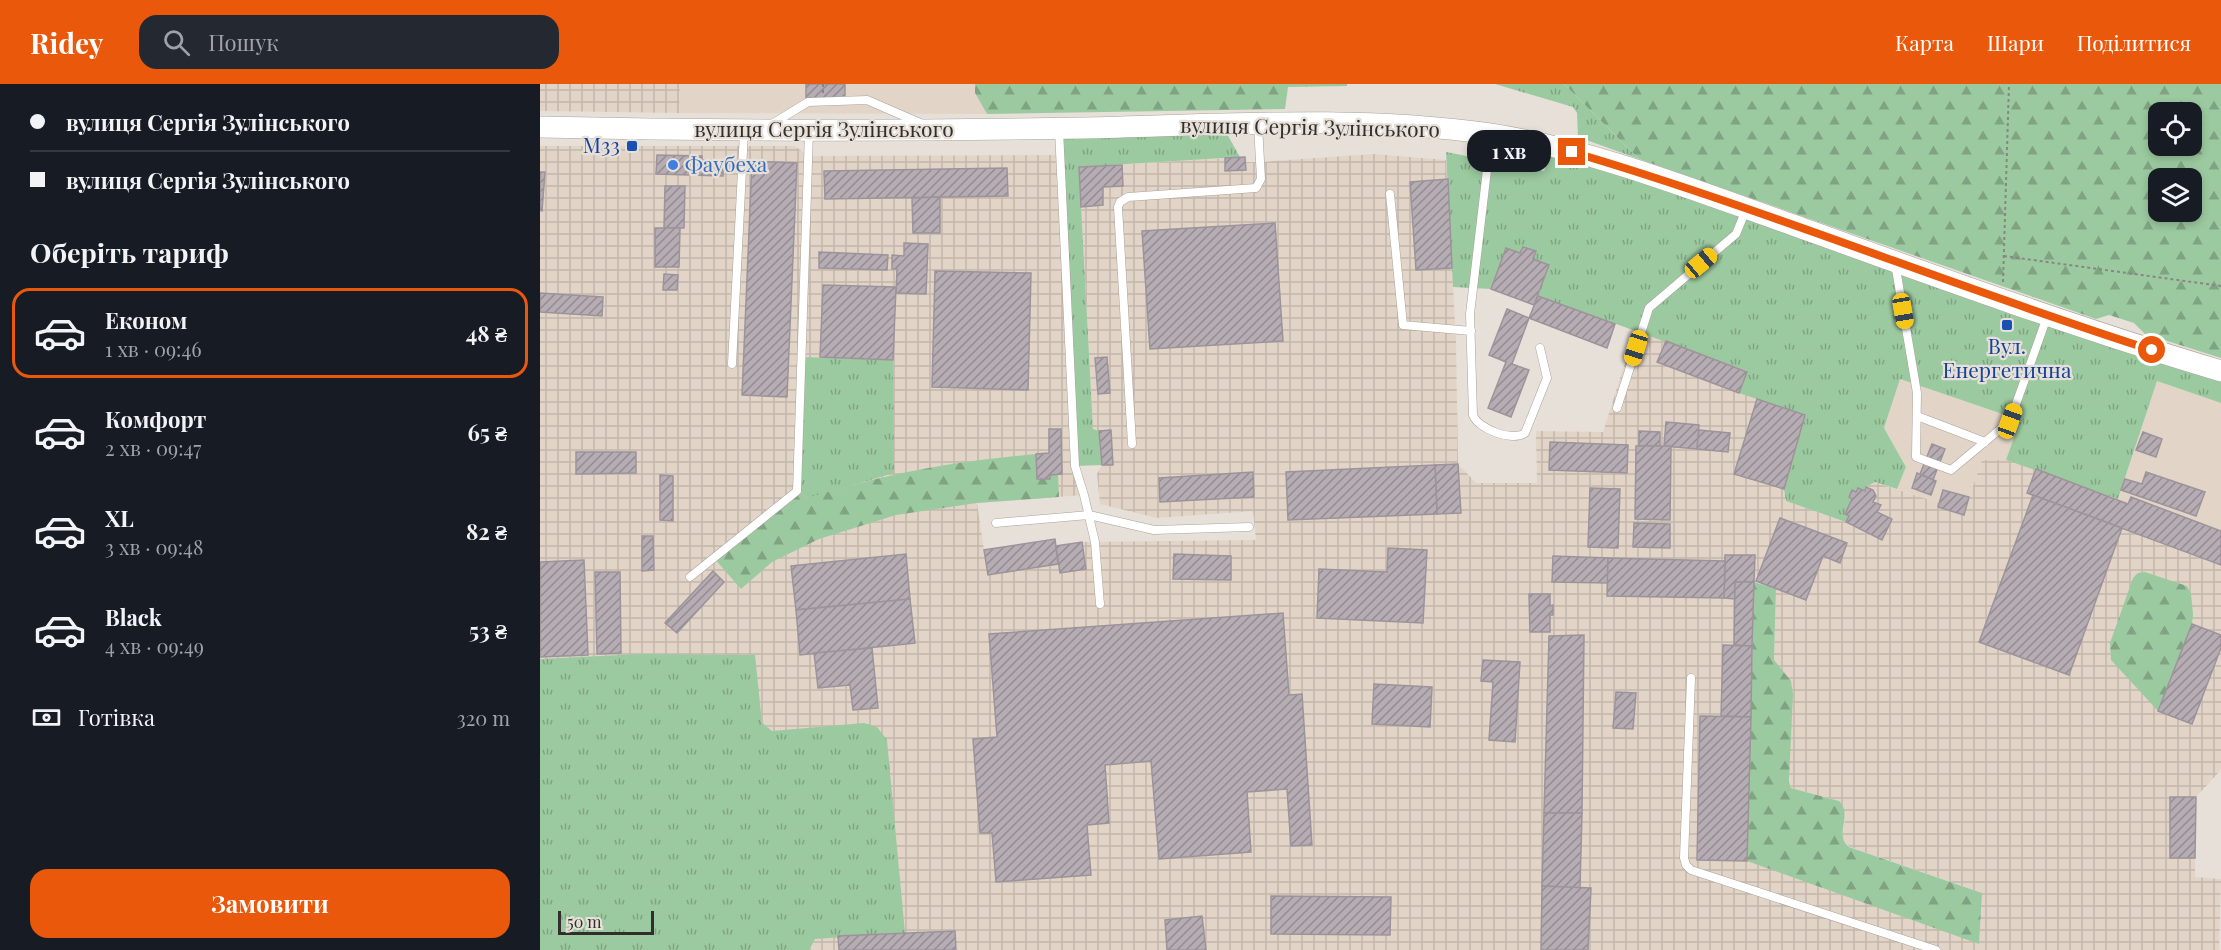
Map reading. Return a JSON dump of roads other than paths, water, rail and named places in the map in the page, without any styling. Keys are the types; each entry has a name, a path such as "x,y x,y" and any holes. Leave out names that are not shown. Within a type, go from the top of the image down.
{"street":[{"name":"вулиця Сергія Зулінського","path":"540,127 751,131 938,131 1393,125 1491,134 1564,150 1633,170 2047,316 2221,371"}],"lane":[{"path":"732,364 751,131 808,102 867,100 938,131"},
{"path":"1132,444 1118,212 1120,202 1128,197 1256,188 1261,179 1258,125"},
{"path":"1059,128 1075,466 1095,542 1100,604"},
{"path":"690,577 797,491 809,131"},
{"path":"1491,134 1470,314 1473,415 1476,423 1484,428 1512,436 1525,433 1546,378 1540,348"},
{"path":"1390,194 1403,326 1471,331"},
{"path":"1617,408 1649,308 1736,234 1746,208"},
{"path":"1894,262 1917,393 1916,457 1951,470 2010,421 2047,316"},
{"path":"1917,416 1985,442"},
{"path":"996,523 1089,515 1154,530 1249,527"},
{"path":"1691,678 1684,858 1686,865 1691,870 1936,950"}],"place":[{"name":"М33","path":"632,146"},
{"name":"Фаубеха","path":"673,165"},
{"name":"Вул. Енергетична","path":"2007,325"}]}
